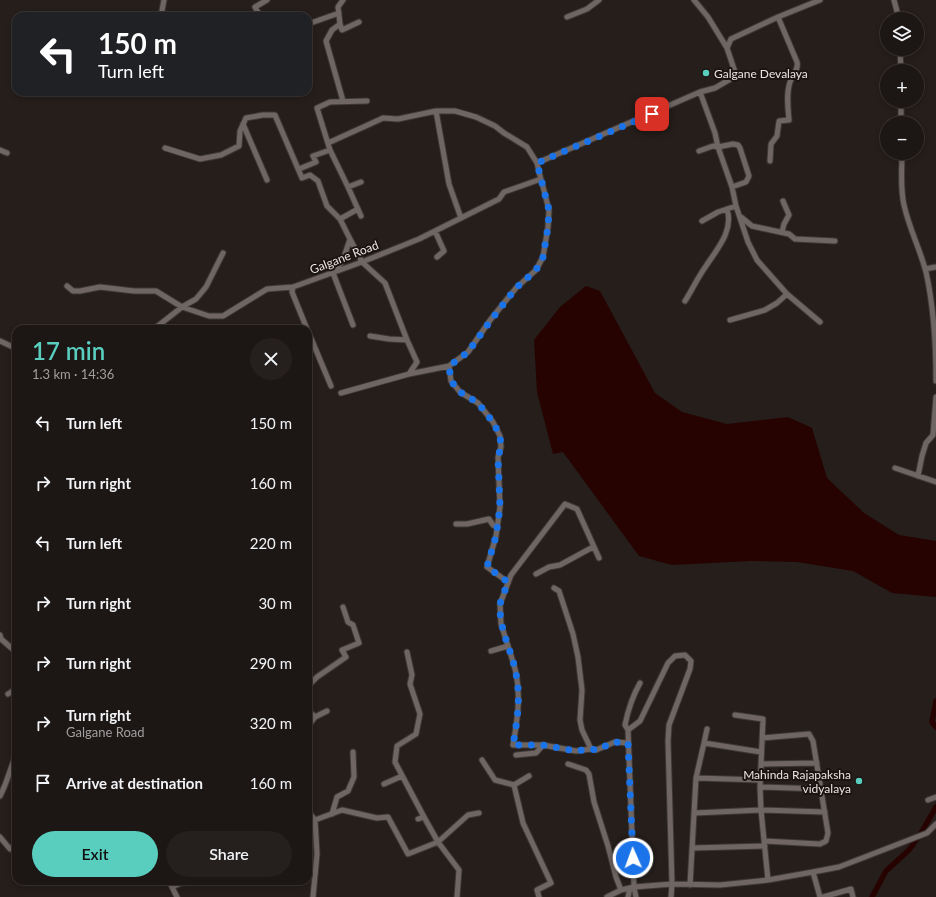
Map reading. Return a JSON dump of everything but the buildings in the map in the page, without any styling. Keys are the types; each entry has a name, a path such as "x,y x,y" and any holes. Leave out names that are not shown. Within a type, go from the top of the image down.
{"street":[{"path":"162,12 164,0"},
{"path":"258,12 255,6 267,0"},
{"path":"343,0 338,7 342,30 359,22"},
{"path":"567,17 587,9 599,0"},
{"path":"537,163 700,92 715,88 734,77 735,72 727,48 708,17 694,0"},
{"path":"727,48 731,39 778,17 820,0"},
{"path":"894,0 897,12"},
{"path":"312,23 339,13"},
{"path":"770,161 771,144 777,136 779,121 789,120 788,99 790,82 798,67 778,17"},
{"path":"340,24 332,30 326,41 343,101"},
{"path":"700,92 715,133 748,242 757,260 786,294 820,322"},
{"path":"361,216 330,150 317,108 330,102 367,101"},
{"path":"328,143 384,118 398,119 436,111 455,111 476,117 495,126 527,147 537,163 549,212 545,244"},
{"path":"436,111 449,184 461,218"},
{"path":"165,148 200,159 221,155 239,146 240,131 246,118 263,115 275,115 302,178 310,175 318,181 327,206 340,219 362,262 385,283 417,362 409,374"},
{"path":"243,124 267,180"},
{"path":"699,151 713,146 738,145 749,176 746,182 732,187"},
{"path":"0,150 7,153"},
{"path":"298,169 316,162 313,156 330,150"},
{"path":"902,160 901,189 904,205 925,269 930,294 934,321 936,381"},
{"path":"341,393 409,374 449,366 468,352 516,288 536,270 543,257 549,210 541,179"},
{"name":"Galgane Road","path":"67,286 73,291 100,287 134,291 156,291 182,307 210,316 223,316 267,289 293,287 362,262 419,239 499,199 504,192 541,179"},
{"path":"348,187 361,182"},
{"path":"782,200 789,215 782,232"},
{"path":"702,221 718,212 736,206"},
{"path":"340,219 358,209"},
{"path":"685,301 720,246 729,222 727,209"},
{"path":"740,216 752,226 789,234 795,239 834,241"},
{"path":"435,231 444,251 437,257"},
{"path":"350,239 343,260 333,273 353,326"},
{"path":"159,325 182,307 196,299 206,287 223,253"},
{"path":"925,269 936,267"},
{"path":"293,287 292,292 306,325"},
{"path":"730,320 765,310 777,303 786,294"},
{"path":"370,336 407,340"},
{"path":"312,340 331,386"},
{"path":"0,341 12,347"},
{"path":"449,366 451,381 460,392 478,403 493,422 500,436 501,447 498,457 500,507 496,536 487,567 508,582"},
{"path":"918,476 926,443 933,435 936,397"},
{"path":"895,468 936,482"},
{"path":"598,558 577,509 565,504 510,575 500,604 501,624 516,674 518,716 513,745 543,745 576,751 591,749 596,750 615,742 628,743"},
{"path":"456,524 467,524 489,519 493,525 497,526"},
{"path":"536,574 549,567 560,565 593,547"},
{"path":"554,588 559,591 573,634 578,657 582,690 580,720 582,730 591,749"},
{"path":"312,682 346,657 342,650 359,643 352,625 348,622 343,607"},
{"path":"0,636 1,639 12,649"},
{"path":"491,651 508,646"},
{"path":"407,652 412,675 410,684 420,714 416,734 397,746 395,762 438,842 459,870 457,897"},
{"path":"628,730 640,721 668,663 675,656 685,655 691,661 690,669 669,725 671,897"},
{"path":"636,897 632,888 628,730 625,725 633,696 640,683"},
{"path":"8,694 12,692"},
{"path":"312,719 314,716 327,711"},
{"path":"735,715 763,719 760,787 768,880"},
{"path":"690,885 696,778 707,729"},
{"path":"692,848 764,844 820,844 826,841 828,833 825,812 813,741 809,734 762,738"},
{"path":"704,743 761,752"},
{"path":"516,755 536,754 543,745"},
{"path":"332,814 337,797 348,791 354,777 353,752"},
{"path":"482,760 495,780 514,785 529,776"},
{"path":"761,764 817,763"},
{"path":"0,796 12,764"},
{"path":"568,764 586,770 589,774 594,802 621,890"},
{"path":"384,784 402,776"},
{"path":"696,778 760,780"},
{"path":"514,785 524,823 551,883 537,890 539,897"},
{"path":"760,787 821,789"},
{"path":"928,800 936,797"},
{"path":"315,820 342,810 376,818 388,817 408,854 438,842 468,815 479,813"},
{"path":"695,812 761,810 825,812"},
{"path":"312,816 315,820 317,854 313,897"},
{"path":"418,820 424,817"},
{"path":"607,897 621,890 632,888 672,884 720,885 768,880 839,867 926,834 936,824"},
{"path":"0,837 10,849 12,848"},
{"path":"813,872 821,897 851,889 853,897"},
{"path":"176,885 172,887 177,897"},
{"path":"628,897 632,888"}],"shaded area":[{"path":"586,286 600,291 655,393 682,412 727,424 788,417 812,428 827,478 864,513 899,535 936,541 936,597 892,593 853,571 797,562 751,561 672,565 639,556 563,452 553,454 537,392 534,340 560,307"}],"waterway":[{"path":"936,701 932,722 936,727"},
{"path":"872,897 886,871 909,850 936,807"}],"place":[{"name":"Galgane Devalaya","path":"706,73"},
{"name":"Mahinda Rajapaksha vidyalaya","path":"859,781"}],"route":[{"path":"633,858 628,743 615,742 596,750 591,749 576,751 543,745 513,745 518,716 516,674 501,624 500,604 508,582 487,567 496,536 500,507 498,457 501,447 500,436 493,422 478,403 460,392 451,381 449,366 468,352 516,288 536,270 543,257 549,210 537,163 652,114"}]}
